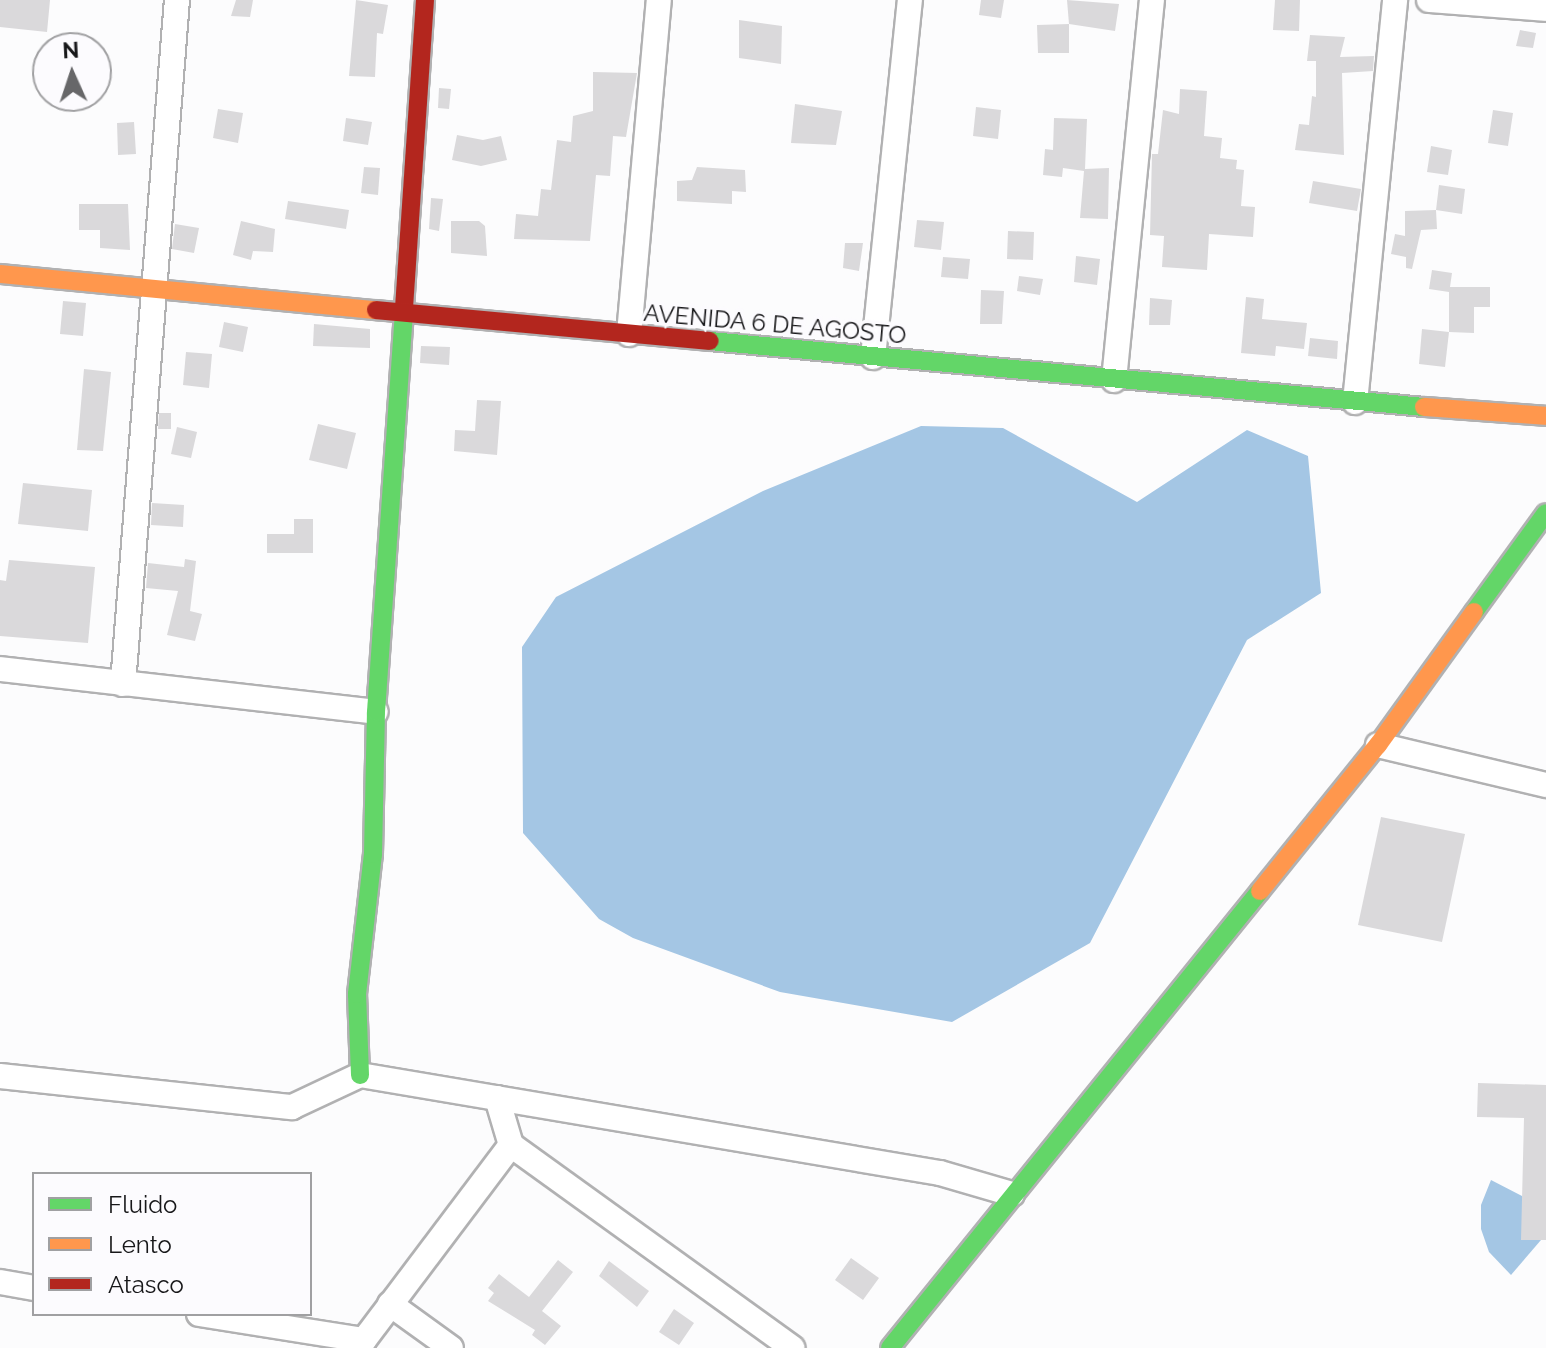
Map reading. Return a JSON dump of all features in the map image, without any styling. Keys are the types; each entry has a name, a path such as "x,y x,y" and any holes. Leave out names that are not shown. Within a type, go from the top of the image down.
{"street":[{"path":"123,684 177,0"},
{"path":"360,1075 357,994 373,854 376,712 425,0"},
{"path":"629,334 659,0"},
{"path":"873,357 910,0"},
{"path":"1114,380 1152,0"},
{"path":"1355,402 1395,0"},
{"path":"1429,0 1546,9"},
{"name":"AVENIDA 6 DE AGOSTO","path":"0,274 1114,380 1546,416"},
{"path":"890,1348 1378,745 1546,513"},
{"path":"0,669 376,712"},
{"path":"1378,745 1546,785"},
{"path":"0,1076 292,1107 360,1075 940,1173 1012,1194"},
{"path":"497,1098 511,1145 792,1348"},
{"path":"210,1316 361,1344 511,1145"},
{"path":"0,1282 32,1288"},
{"path":"390,1304 451,1348"}],"water":[{"path":"921,426 1003,428 1137,502 1247,430 1308,456 1321,593 1247,640 1090,943 952,1022 780,992 633,938 599,919 523,833 522,647 556,597 763,491"},
{"path":"1491,1180 1522,1196 1541,1240 1511,1275 1489,1252 1481,1229 1481,1205"}],"building":[{"path":"0,0 50,0 47,32 0,27"},
{"path":"236,0 253,0 250,17 231,16"},
{"path":"356,0 388,5 383,34 377,33 375,77 349,76"},
{"path":"981,0 1004,0 1001,18 979,15"},
{"path":"1067,0 1119,4 1115,31 1069,24"},
{"path":"1275,0 1300,0 1299,31 1273,30"},
{"path":"739,20 782,26 781,64 739,58"},
{"path":"1069,24 1069,53 1038,53 1037,25"},
{"path":"1520,30 1536,33 1533,48 1516,46"},
{"path":"1310,35 1345,37 1340,57 1374,56 1373,71 1342,73 1344,155 1295,150 1299,124 1309,125 1312,96 1316,97 1316,61 1307,61"},
{"path":"593,72 637,73 626,137 613,136 610,176 596,175 590,241 514,239 516,214 538,216 541,189 551,190 557,140 571,142 573,116 593,111"},
{"path":"439,88 451,89 449,109 438,108"},
{"path":"1180,89 1207,91 1204,136 1222,138 1220,158 1237,160 1236,169 1244,170 1241,206 1255,207 1253,237 1209,234 1207,270 1162,267 1164,236 1150,235 1152,154 1158,154 1163,110 1179,114"},
{"path":"795,104 842,111 836,145 791,143"},
{"path":"976,107 1001,110 998,139 973,136"},
{"path":"218,109 243,113 238,143 213,138"},
{"path":"1493,110 1513,113 1508,146 1488,143"},
{"path":"346,118 372,122 368,145 343,141"},
{"path":"1054,118 1087,119 1085,169 1109,168 1108,219 1080,218 1084,171 1063,168 1062,177 1043,175 1045,149 1053,150"},
{"path":"134,122 136,154 118,155 117,123"},
{"path":"457,135 483,140 501,136 507,160 481,166 452,160"},
{"path":"1431,146 1452,150 1448,175 1427,172"},
{"path":"364,167 380,168 378,195 361,193"},
{"path":"697,167 745,170 746,192 732,191 732,204 677,201 677,181 692,180"},
{"path":"1313,181 1361,189 1357,211 1309,203"},
{"path":"1439,185 1465,189 1462,214 1436,210"},
{"path":"431,198 443,199 439,231 429,229"},
{"path":"288,201 349,210 346,229 285,219"},
{"path":"79,204 128,204 130,250 100,248 100,230 79,230"},
{"path":"1436,210 1437,229 1421,230 1412,269 1406,268 1406,257 1391,254 1395,234 1405,236 1405,211"},
{"path":"917,220 944,222 941,250 914,247"},
{"path":"241,221 275,229 273,252 253,251 251,260 233,255"},
{"path":"451,221 479,221 485,226 487,256 451,253"},
{"path":"175,224 199,228 194,253 172,249"},
{"path":"1008,231 1034,232 1033,260 1007,259"},
{"path":"845,243 863,243 859,271 843,268"},
{"path":"1076,256 1100,259 1097,285 1074,282"},
{"path":"943,257 970,259 968,279 941,277"},
{"path":"1432,270 1452,273 1450,287 1490,287 1490,307 1474,307 1474,333 1449,332 1449,292 1429,289"},
{"path":"1019,276 1043,279 1040,295 1017,291"},
{"path":"981,290 1004,291 1002,324 980,324"},
{"path":"1246,297 1264,299 1262,319 1307,323 1304,349 1276,346 1275,356 1241,353"},
{"path":"1150,298 1172,300 1170,325 1149,325"},
{"path":"63,301 86,303 83,336 60,334"},
{"path":"224,322 248,327 243,352 219,347"},
{"path":"314,324 370,329 370,348 313,346"},
{"path":"1422,329 1449,332 1445,367 1419,364"},
{"path":"1310,338 1338,341 1337,359 1308,356"},
{"path":"421,346 450,347 449,365 420,363"},
{"path":"186,352 212,354 209,388 183,385"},
{"path":"84,369 111,372 103,451 77,450"},
{"path":"477,400 501,401 497,455 454,451 455,430 475,431"},
{"path":"159,413 171,413 171,429 158,429"},
{"path":"318,424 356,433 347,469 309,460"},
{"path":"177,427 197,432 191,458 171,454"},
{"path":"23,483 92,490 88,531 18,524"},
{"path":"152,503 184,505 183,527 151,525"},
{"path":"294,519 313,519 313,553 267,553 267,534 294,534"},
{"path":"185,559 196,561 190,611 202,614 195,641 167,635 178,591 146,588 148,563 184,567"},
{"path":"9,560 95,567 88,643 0,636 0,580 6,581"},
{"path":"1381,817 1465,834 1442,942 1358,925"},
{"path":"1478,1083 1546,1085 1546,1240 1521,1240 1524,1118 1477,1117"},
{"path":"851,1258 879,1278 863,1300 835,1280"},
{"path":"558,1260 573,1272 542,1311 561,1326 545,1345 532,1335 535,1330 488,1301 494,1293 488,1288 499,1274 529,1297"},
{"path":"609,1261 649,1291 637,1307 599,1276"},
{"path":"674,1309 694,1323 679,1345 659,1332"}],"traffic: fast":[{"path":"360,1075 357,994 373,854 376,712 404,308"},
{"path":"710,341 1424,407"},
{"path":"1474,612 1546,513"},
{"path":"890,1348 1260,891"}],"traffic: slow":[{"path":"0,274 376,310"},
{"path":"1424,407 1546,416"},
{"path":"1260,891 1378,745 1474,612"}],"traffic: jam":[{"path":"404,308 425,0"},
{"path":"376,310 710,341"}]}
